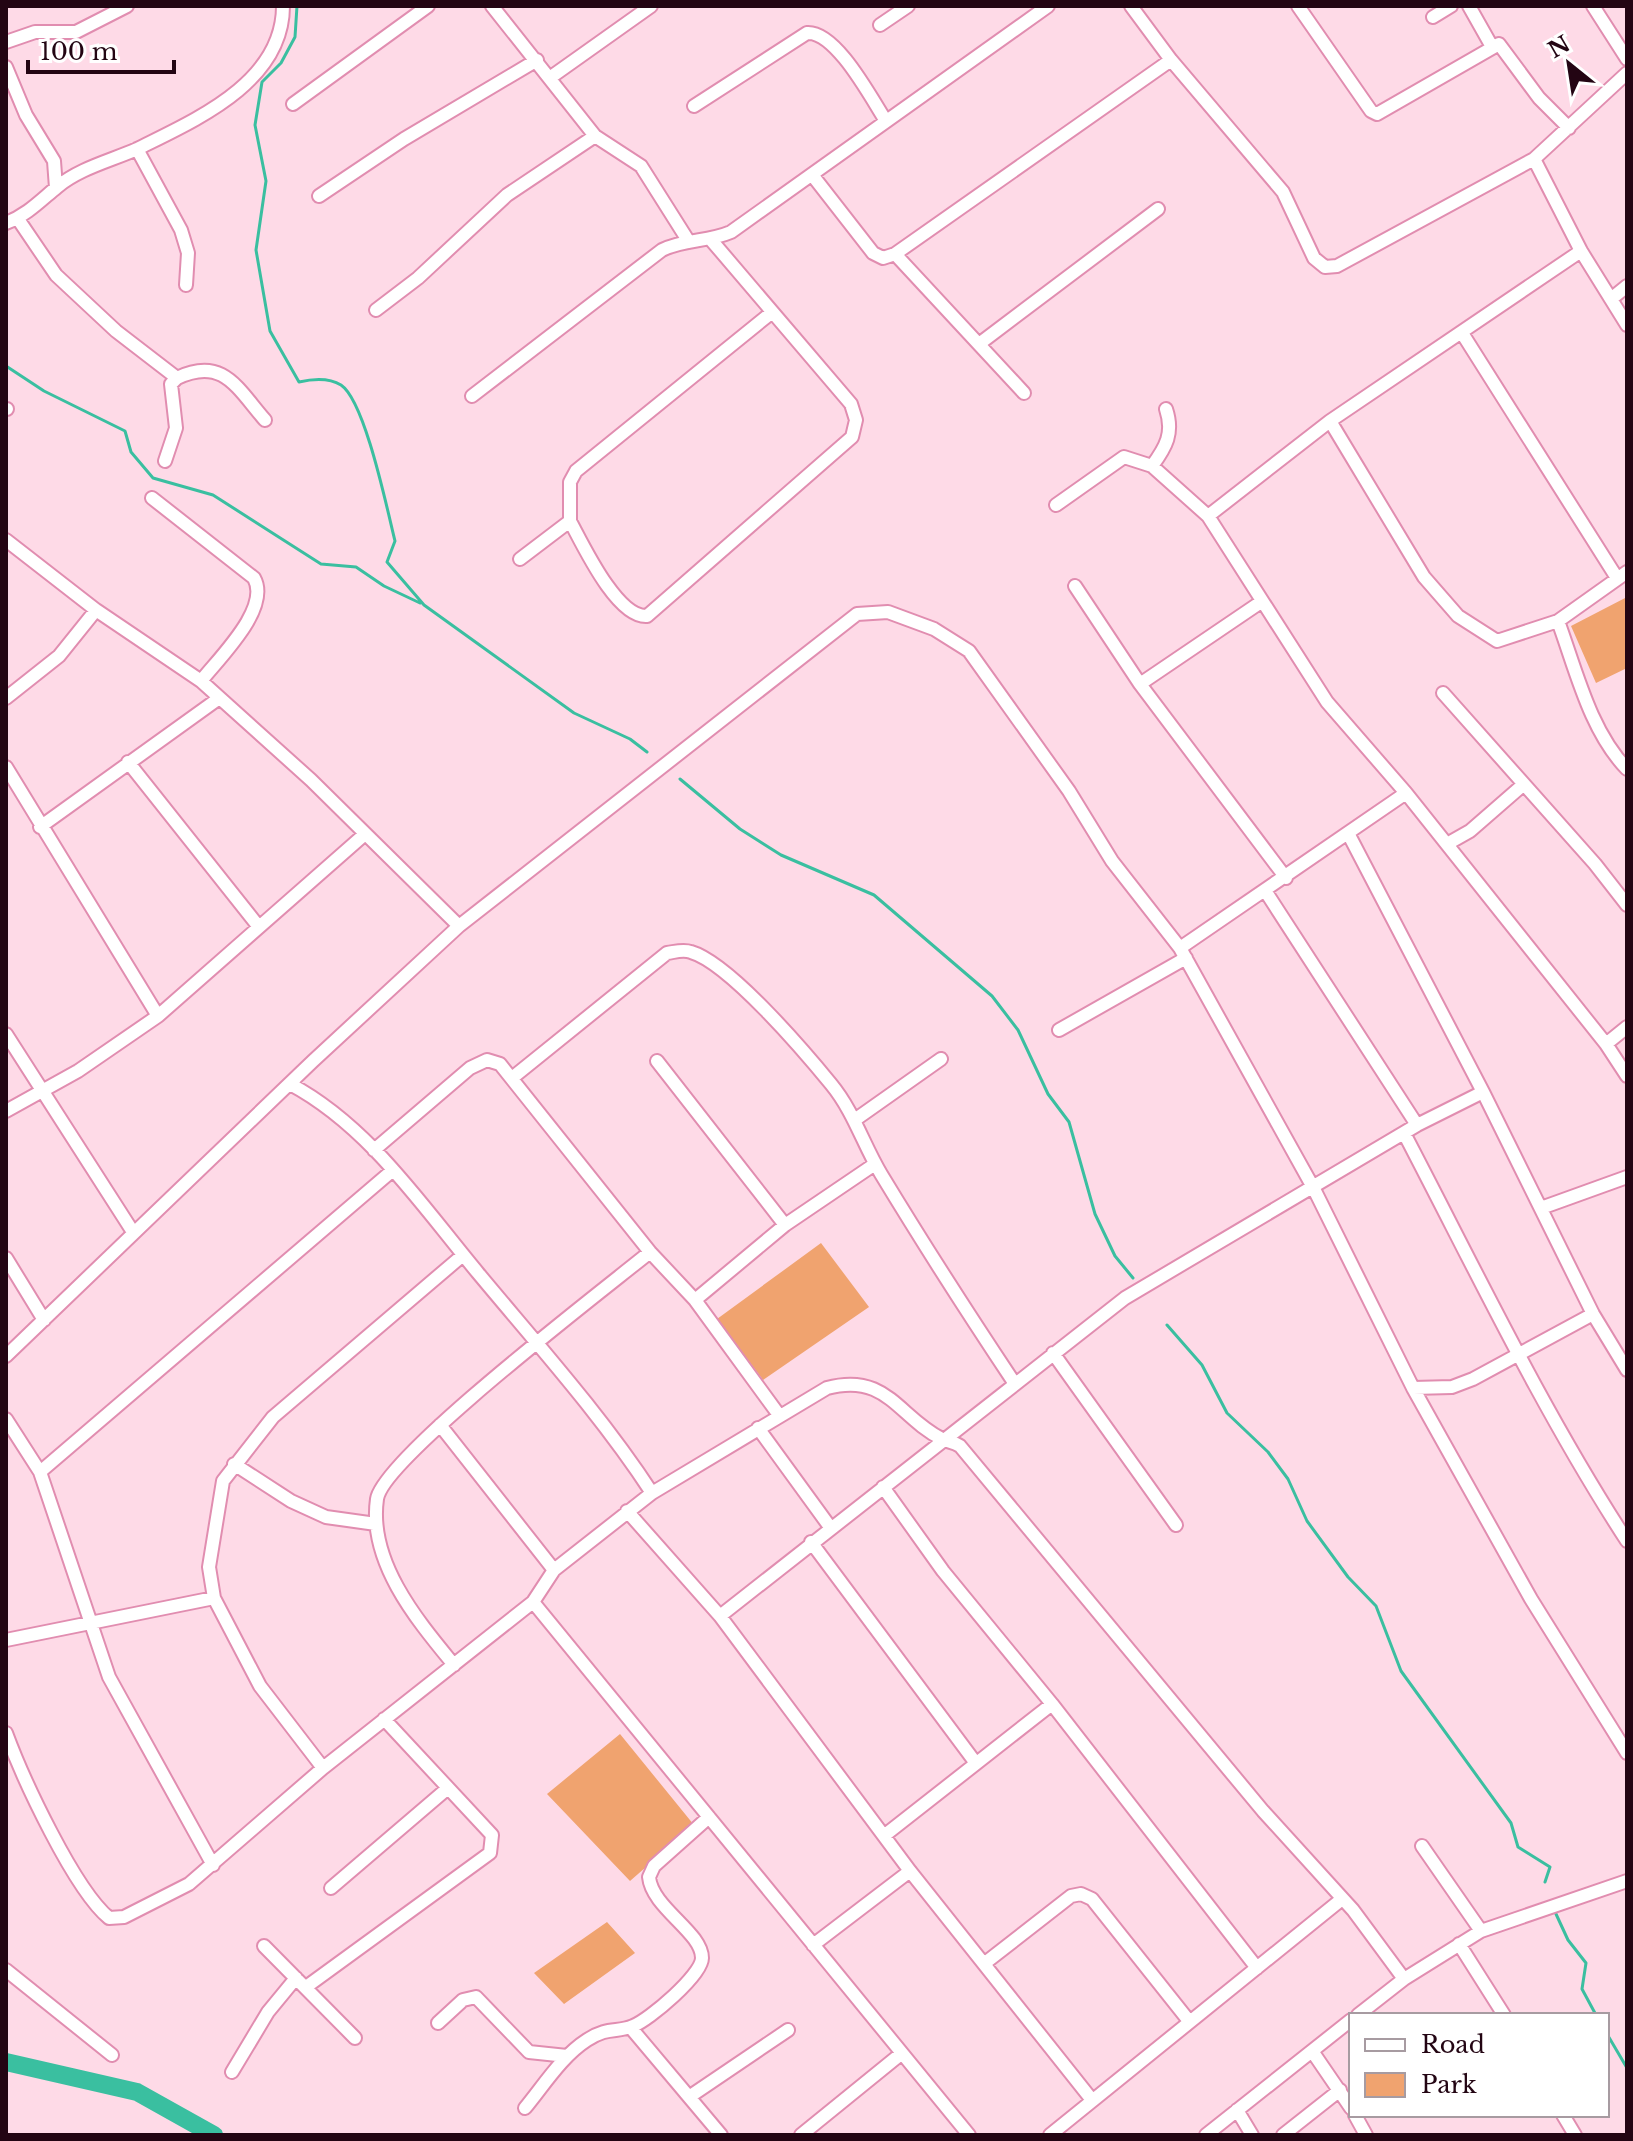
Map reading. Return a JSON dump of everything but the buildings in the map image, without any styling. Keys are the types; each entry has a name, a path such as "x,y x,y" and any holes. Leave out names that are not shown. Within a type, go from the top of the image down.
{"street":[{"path":"6,42 35,32 76,32 127,6"},
{"path":"177,378 116,331 56,275 12,221 86,169 137,149 193,121 234,94 258,71 278,41 283,6"},
{"path":"293,104 428,6"},
{"path":"492,6 595,136 641,166 689,242"},
{"path":"551,77 651,6"},
{"path":"880,25 908,6"},
{"path":"472,396 662,250 689,242 712,241 731,232 1048,6"},
{"path":"1131,6 1171,60 1283,192 1314,258 1325,267 1337,266 1534,159 1627,73"},
{"path":"1298,6 1371,111 1377,114 1491,45 1499,44 1505,48 1539,98 1569,128"},
{"path":"1433,17 1451,6"},
{"path":"1469,6 1491,45"},
{"path":"1593,6 1627,59"},
{"path":"694,106 807,33 815,33 831,41 886,121"},
{"path":"319,196 404,139 537,60"},
{"path":"813,176 873,253 883,258 895,254 1171,60"},
{"path":"6,67 9,86 54,161 56,188"},
{"path":"376,310 418,278 507,195 595,136"},
{"path":"137,149 181,230 188,253 186,285"},
{"path":"1534,159 1581,251 1627,325"},
{"path":"54,161 86,169"},
{"path":"979,344 1158,209"},
{"path":"712,241 851,404 856,420 852,437 647,616 632,614 590,559 570,521 570,482 576,471 771,313"},
{"path":"1208,516 1330,421 1581,251"},
{"path":"895,254 1024,393"},
{"path":"1611,299 1627,286"},
{"path":"1330,421 1424,577 1458,616 1501,642 1558,621 1622,575 1462,333"},
{"path":"165,461 176,428 171,384 177,378 205,368 218,371 265,420"},
{"path":"1152,466 1169,440 1171,422 1166,409"},
{"path":"1056,505 1124,457 1152,466 1208,516 1327,702 1447,844 1606,1044 1627,1076"},
{"path":"152,498 254,578 259,586 260,597 251,616 201,681"},
{"path":"520,559 570,521"},
{"path":"6,540 96,610 201,681 311,780 459,926"},
{"path":"1075,586 1140,684 1286,878"},
{"path":"1140,684 1261,602"},
{"path":"6,698 59,656 96,610"},
{"path":"6,1356 133,1232 459,926 857,614 888,612 934,629 969,651 1069,791 1112,861 1183,953 1314,1189 1413,1388 1531,1599 1627,1753"},
{"path":"1558,621 1589,707 1614,756 1627,769"},
{"path":"1443,693 1627,905"},
{"path":"40,827 218,699"},
{"path":"128,762 259,927"},
{"path":"6,767 158,1016"},
{"path":"1447,844 1470,831 1524,784"},
{"path":"1059,1030 1183,953 1406,793"},
{"path":"6,1111 158,1016 365,834"},
{"path":"1349,835 1483,1092 1593,1314 1627,1370"},
{"path":"1266,892 1417,1125"},
{"path":"512,1078 667,953 687,950 704,957 746,993 832,1085 856,1119 875,1164 1015,1384"},
{"path":"1606,1044 1627,1027"},
{"path":"6,1034 133,1232"},
{"path":"856,1119 941,1059"},
{"path":"374,1150 470,1068 487,1060 500,1064 650,1252 695,1300 779,1415"},
{"path":"657,1061 785,1225"},
{"path":"290,1084 311,1095 393,1170 537,1344 652,1493"},
{"path":"720,1616 1125,1298 1314,1189 1417,1125 1483,1092"},
{"path":"1405,1135 1520,1355 1593,1488 1627,1541"},
{"path":"695,1300 785,1225 875,1164"},
{"path":"40,1472 393,1170"},
{"path":"1541,1208 1627,1177"},
{"path":"454,1665 401,1593 380,1545 376,1524 377,1496 383,1483 440,1425 650,1252"},
{"path":"323,1768 260,1686 214,1598 209,1567 214,1518 223,1481 273,1417 463,1255"},
{"path":"6,1258 44,1320"},
{"path":"1413,1388 1452,1387 1520,1355 1593,1314"},
{"path":"1053,1353 1176,1525"},
{"path":"6,1733 19,1769 93,1902 109,1918 124,1917 189,1884 213,1865 323,1768 533,1602 554,1570 652,1493 827,1388 846,1383 866,1386 886,1394 943,1440 960,1446 1263,1811 1342,1899 1404,1979"},
{"path":"6,1419 40,1472 109,1677 213,1865"},
{"path":"440,1425 554,1570"},
{"path":"758,1428 830,1527"},
{"path":"234,1464 291,1501 326,1517 376,1524"},
{"path":"883,1487 943,1571 1052,1704 1257,1968"},
{"path":"627,1511 720,1616 910,1871 1092,2100"},
{"path":"811,1542 975,1762"},
{"path":"6,1640 91,1620 120,1618 214,1598"},
{"path":"533,1602 969,2135"},
{"path":"885,1835 1052,1704"},
{"path":"306,1987 490,1853 492,1835 384,1719"},
{"path":"1615,1735 1627,1727"},
{"path":"331,1888 448,1788"},
{"path":"525,2108 567,2056 609,2028 631,2028 666,2003 699,1969 702,1958 698,1947 655,1896 649,1877 654,1866 709,1817"},
{"path":"1422,1846 1481,1931"},
{"path":"813,1945 910,1871"},
{"path":"1361,2013 1404,1979 1481,1931 1627,1881"},
{"path":"985,1963 1071,1896 1081,1894 1092,1899 1189,2021"},
{"path":"1050,2135 1342,1899"},
{"path":"1459,1944 1503,2013"},
{"path":"264,1946 355,2038"},
{"path":"6,1970 112,2055"},
{"path":"232,2072 268,2012 296,1978"},
{"path":"438,2023 463,2000 476,1997 529,2052 567,2056"},
{"path":"1206,2135 1349,2022"},
{"path":"631,2028 721,2135"},
{"path":"689,2097 788,2030"},
{"path":"1312,2051 1349,2105"},
{"path":"801,2135 902,2053"},
{"path":"1283,2135 1340,2090"},
{"path":"1237,2110 1252,2135"},
{"path":"1356,2117 1366,2135"},
{"path":"1564,2117 1575,2135"}],"green space":[{"path":"1627,597 1627,668 1596,683 1571,626"},
{"path":"821,1243 869,1307 763,1380 717,1319"},
{"path":"620,1734 694,1825 630,1881 547,1794"},
{"path":"607,1922 635,1953 564,2004 534,1973"}],"waterway":[{"path":"297,6 295,37 281,63 262,82 255,125 266,181 256,250 270,331 299,382 331,381 341,385 350,395 367,433 395,541 387,562 424,605 574,713 630,739 647,752"},
{"path":"6,366 44,391 125,431 131,452 153,478 213,495 321,564 356,567 384,586 420,603"},
{"path":"680,779 740,829 781,855 874,895 992,996 1018,1030 1048,1094 1069,1122 1095,1214 1115,1256 1133,1278"},
{"path":"1167,1325 1202,1365 1227,1413 1268,1452 1288,1479 1307,1521 1348,1577 1376,1606 1401,1671 1511,1823 1518,1847 1550,1867 1545,1882"},
{"path":"1556,1914 1568,1940 1586,1963 1582,1989 1595,2013"},
{"path":"1609,2037 1627,2068"},
{"path":"6,2062 137,2092 214,2135"}]}
